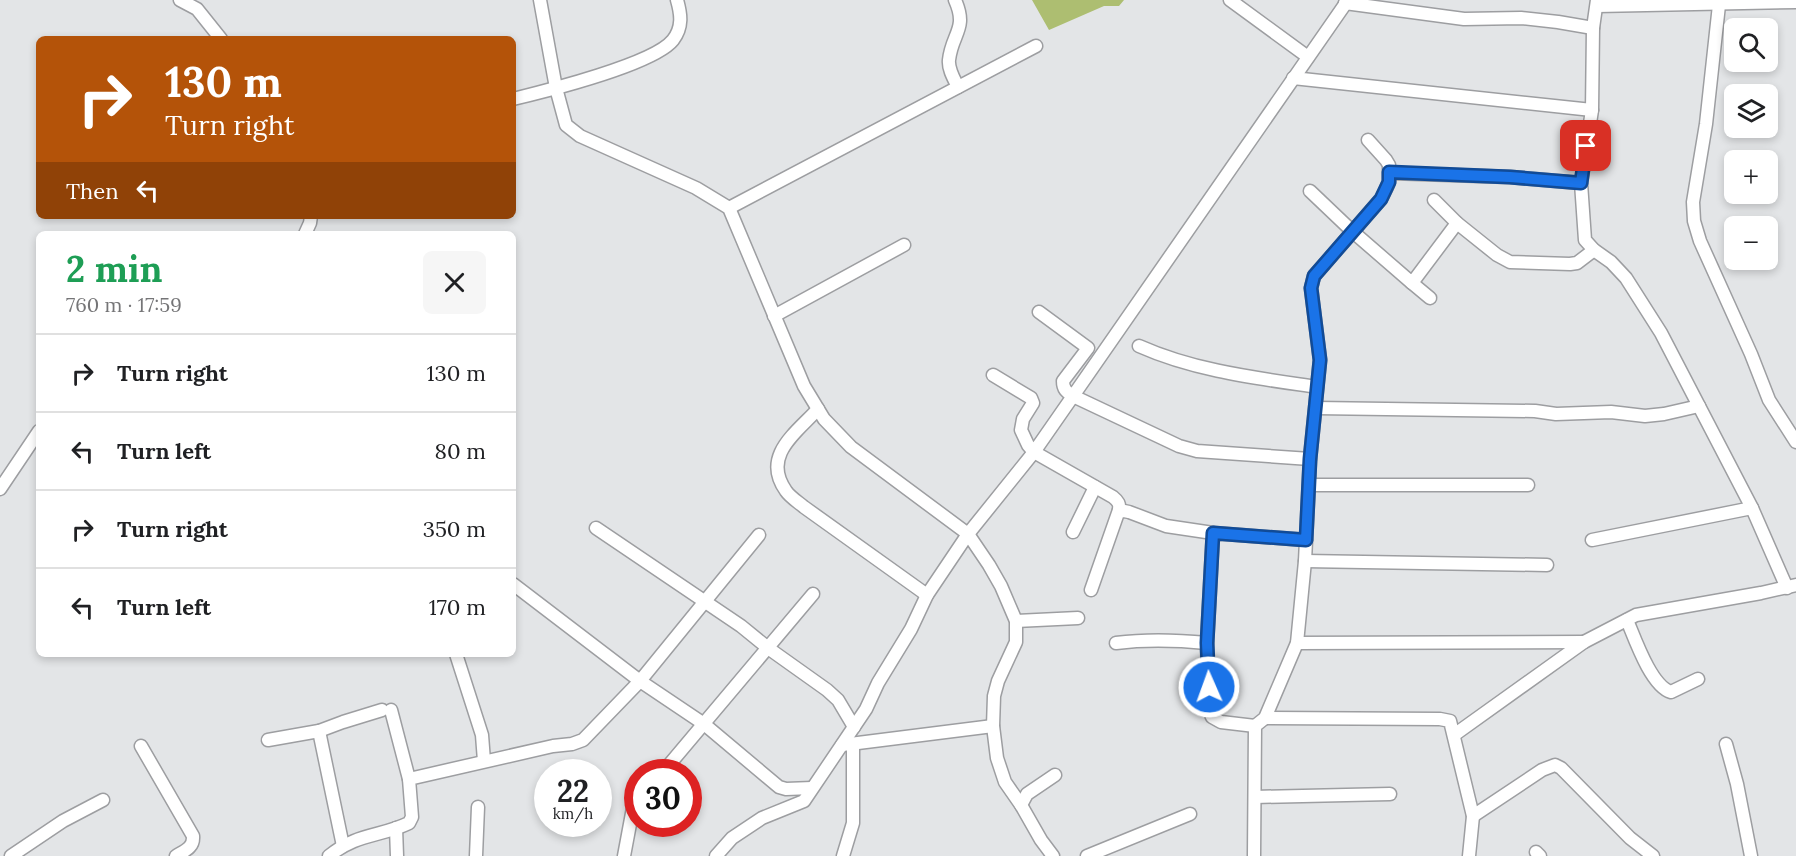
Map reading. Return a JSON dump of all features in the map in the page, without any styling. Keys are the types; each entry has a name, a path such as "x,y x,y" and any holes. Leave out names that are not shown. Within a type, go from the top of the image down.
{"street":[{"path":"540,0 556,88 566,126 580,136 696,188 729,208 804,386 824,419 851,447 968,534 1001,586 1016,621 1016,642 998,681 994,696 993,726 997,758 1005,782 1053,856"},
{"path":"516,98 625,66 659,51 673,40 681,25 677,0"},
{"path":"955,0 960,12 961,23 949,59 950,68 958,87"},
{"path":"1230,0 1308,57"},
{"path":"184,1 197,9 219,36"},
{"path":"716,856 732,838 762,818 804,801 848,744 854,727 911,630 927,595 968,534 1034,452 1346,2 1464,20 1521,18 1593,28"},
{"path":"1454,735 1584,642 1636,615 1792,587 1661,333 1626,278 1585,240 1581,183 1592,110 1593,28 1597,3 1796,2"},
{"path":"1719,4 1706,124 1693,202 1694,221 1700,241 1751,354 1769,400 1796,440"},
{"path":"729,208 1035,46"},
{"path":"1293,78 1592,110"},
{"path":"1213,533 1207,643 1209,709 1212,717 1221,722 1255,726 1265,718 1297,643 1305,561 1310,459 1320,360 1311,288 1314,276 1381,199 1389,182 1389,165 1368,140"},
{"path":"1389,172 1499,176 1581,183"},
{"path":"1310,191 1352,231 1430,298"},
{"path":"1434,200 1457,223 1497,255 1510,262 1577,263 1594,250"},
{"path":"1412,283 1457,223"},
{"path":"774,316 904,245"},
{"path":"1039,312 1088,348 1063,381 1065,391 1073,396 1179,446 1197,451 1310,459"},
{"path":"1139,346 1165,357 1226,373 1317,387"},
{"path":"993,375 1031,398 1034,403 1023,419 1021,430 1023,438 1034,452 1118,501 1119,510 1091,590"},
{"path":"1316,408 1535,411 1556,414 1611,412 1645,416 1699,406"},
{"path":"818,409 784,445 777,458 778,475 786,492 927,595"},
{"path":"0,489 36,435"},
{"path":"1309,485 1528,485"},
{"path":"1073,531 1095,487"},
{"path":"1592,540 1752,508"},
{"path":"1119,510 1166,526 1213,533 1306,540"},
{"path":"596,528 741,626 838,700 854,727"},
{"path":"409,779 583,740 640,681 759,534"},
{"path":"1305,561 1547,565"},
{"path":"516,586 640,681 704,724 779,787 812,788"},
{"path":"674,759 813,594"},
{"path":"1016,621 1078,618"},
{"path":"1627,620 1653,677 1667,691 1671,692 1698,679"},
{"path":"1116,643 1170,640 1207,643"},
{"path":"1297,643 1584,642"},
{"path":"457,657 482,735 484,761"},
{"path":"268,740 319,731 387,710 409,779 412,817 409,823 354,840 329,856"},
{"path":"1265,718 1440,719 1450,721 1473,816 1469,856"},
{"path":"848,744 993,726"},
{"path":"1254,856 1255,726"},
{"path":"319,731 343,846"},
{"path":"843,856 853,823 848,744"},
{"path":"1726,744 1737,784 1751,856"},
{"path":"141,746 193,837 192,846 176,856"},
{"path":"1473,816 1542,770 1555,765 1561,768 1630,838 1653,856"},
{"path":"1021,805 1027,794 1055,776"},
{"path":"1255,796 1390,794"},
{"path":"11,856 63,821 103,800"},
{"path":"476,856 478,807"},
{"path":"1087,856 1190,814"},
{"path":"396,828 397,856"},
{"path":"624,856 628,837"}],"green space":[{"path":"1032,0 1124,0 1119,6 1104,6 1049,30"}],"route":[{"path":"1209,687 1207,643 1213,533 1306,540 1310,459 1320,360 1311,288 1314,276 1381,199 1389,182 1389,172 1510,177 1581,183 1586,146"}]}
